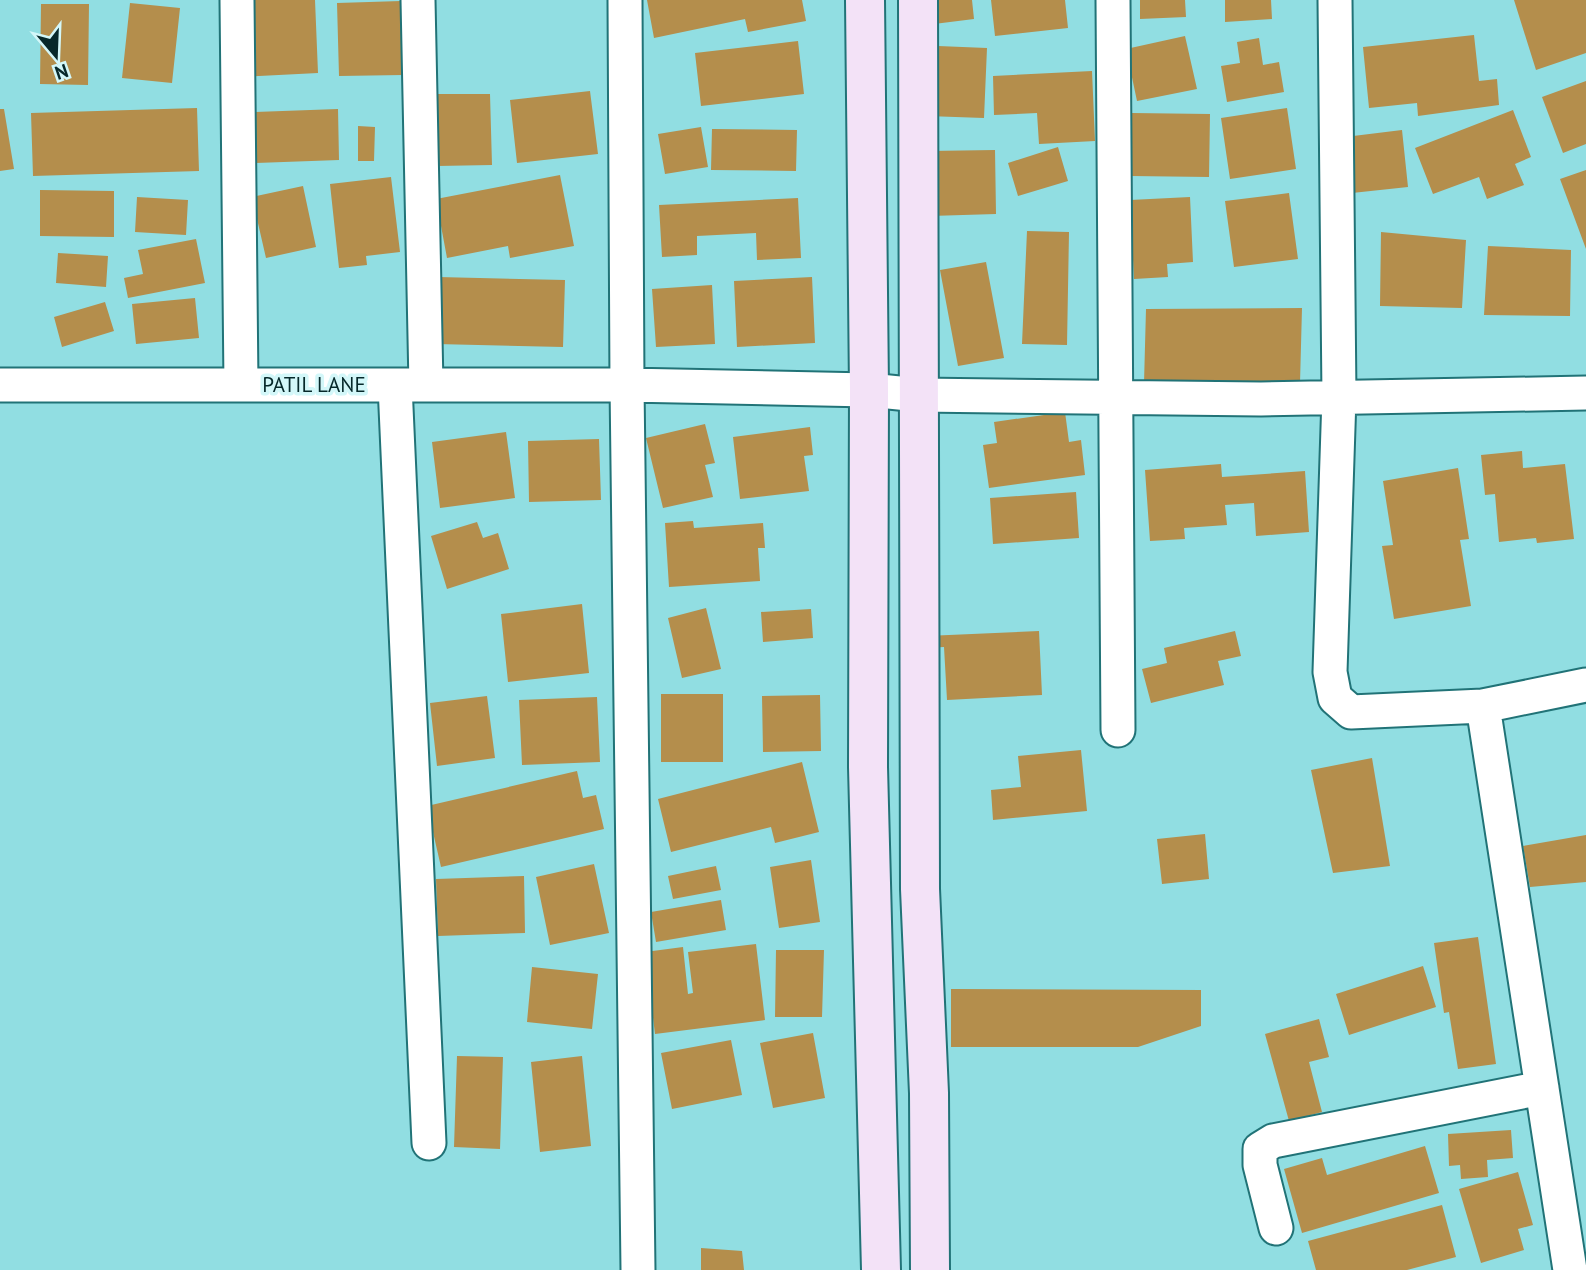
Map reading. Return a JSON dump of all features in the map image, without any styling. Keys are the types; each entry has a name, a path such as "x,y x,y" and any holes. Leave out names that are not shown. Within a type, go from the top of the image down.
{"street":[{"path":"237,0 241,385"},
{"path":"418,0 410,385 429,1143"},
{"path":"625,0 638,1270"},
{"path":"865,0 869,390 868,767 881,1270"},
{"path":"918,0 920,890 929,1093 930,1270"},
{"path":"1113,0 1118,730"},
{"path":"1335,0 1339,397 1330,672 1335,698 1352,712 1483,706 1586,685"},
{"name":"PATIL LANE","path":"0,385 627,385 869,390 919,394 1261,399 1586,393"},
{"path":"1483,706 1570,1270"},
{"path":"1276,1228 1260,1165 1260,1149 1273,1141 1542,1088"}],"building":[{"path":"238,0 315,0 318,73 241,77"},
{"path":"647,0 802,0 806,21 748,32 745,19 654,38"},
{"path":"931,0 972,0 974,19 934,24"},
{"path":"991,0 1065,0 1068,28 995,36"},
{"path":"1140,0 1185,0 1186,17 1140,19"},
{"path":"1225,0 1271,0 1272,19 1225,22"},
{"path":"1514,0 1586,0 1586,53 1536,70"},
{"path":"401,1 403,75 339,76 337,3"},
{"path":"130,3 180,8 172,83 122,78"},
{"path":"41,4 89,4 88,85 40,84"},
{"path":"1474,35 1479,81 1497,79 1499,105 1418,116 1417,103 1369,108 1363,47"},
{"path":"1185,36 1197,89 1137,101 1126,49"},
{"path":"1259,38 1263,65 1279,62 1284,92 1227,102 1221,66 1240,63 1237,42"},
{"path":"798,41 804,94 701,106 695,53"},
{"path":"938,46 987,48 984,118 927,116 937,69"},
{"path":"1092,71 1095,141 1039,144 1037,113 994,115 993,76"},
{"path":"1586,81 1586,144 1563,153 1542,97"},
{"path":"590,91 598,154 517,163 510,100"},
{"path":"436,94 490,94 492,165 437,166"},
{"path":"197,108 199,171 33,176 31,113"},
{"path":"1287,108 1296,169 1230,179 1221,118"},
{"path":"0,109 4,109 14,169 0,171"},
{"path":"338,109 339,160 256,163 255,112"},
{"path":"1513,110 1531,157 1515,164 1524,185 1487,199 1479,177 1433,194 1415,148"},
{"path":"1132,113 1210,114 1209,177 1131,176"},
{"path":"358,126 375,127 374,161 358,161"},
{"path":"701,127 708,167 665,174 658,134"},
{"path":"712,129 797,130 796,171 711,170"},
{"path":"1402,130 1408,187 1352,193 1345,137"},
{"path":"1058,147 1068,181 1018,196 1008,163"},
{"path":"995,150 996,214 930,216 929,151"},
{"path":"1586,170 1586,249 1560,179"},
{"path":"560,175 574,246 510,258 508,246 447,258 436,199"},
{"path":"391,177 400,252 366,256 367,265 339,268 330,184"},
{"path":"303,186 316,247 266,258 252,197"},
{"path":"40,190 114,191 114,237 40,236"},
{"path":"1289,193 1298,259 1234,267 1225,201"},
{"path":"137,197 188,200 186,235 135,232"},
{"path":"1190,197 1193,262 1167,264 1168,277 1134,279 1130,200"},
{"path":"798,198 801,258 757,260 756,233 697,236 697,255 662,257 659,205"},
{"path":"1027,231 1069,232 1067,345 1022,344"},
{"path":"1381,232 1466,240 1462,308 1380,306"},
{"path":"196,239 205,283 128,298 124,278 143,274 138,250"},
{"path":"1488,246 1571,250 1570,316 1484,315"},
{"path":"58,253 108,256 106,287 56,283"},
{"path":"986,262 1004,358 958,366 940,270"},
{"path":"438,277 565,280 563,347 436,344"},
{"path":"812,277 815,343 737,347 734,281"},
{"path":"712,285 715,344 656,347 652,289"},
{"path":"195,298 199,338 136,344 132,304"},
{"path":"105,302 114,331 62,347 54,317"},
{"path":"1302,308 1300,383 1144,383 1146,309"},
{"path":"1065,412 1069,442 1081,440 1085,475 989,488 983,445 997,443 994,422"},
{"path":"705,424 715,463 705,465 713,497 663,508 646,438"},
{"path":"810,427 813,455 804,456 809,491 740,499 733,437"},
{"path":"506,432 515,498 440,508 432,442"},
{"path":"599,439 601,500 529,502 528,441"},
{"path":"1522,451 1523,468 1565,464 1574,539 1537,543 1536,538 1499,542 1495,494 1485,495 1481,455"},
{"path":"1221,464 1222,477 1305,471 1309,532 1256,536 1254,503 1225,505 1227,525 1184,528 1185,539 1150,541 1145,470"},
{"path":"1458,468 1469,539 1460,540 1471,606 1394,619 1382,546 1393,545 1383,481"},
{"path":"1076,492 1079,538 993,544 990,498"},
{"path":"693,521 694,528 763,523 765,548 758,548 760,581 669,587 665,523"},
{"path":"477,522 483,538 498,533 509,569 447,589 431,536"},
{"path":"582,604 589,673 508,682 501,614"},
{"path":"706,608 721,669 682,678 668,618"},
{"path":"811,609 813,638 763,642 761,612"},
{"path":"1039,631 1042,695 947,700 944,647 926,648 926,636"},
{"path":"1235,631 1241,656 1218,661 1224,685 1151,703 1142,669 1167,663 1164,648"},
{"path":"661,694 723,694 723,762 661,762"},
{"path":"820,695 821,751 763,752 762,696"},
{"path":"487,696 495,758 437,766 430,703"},
{"path":"597,697 600,762 522,765 519,700"},
{"path":"1081,750 1087,811 993,820 991,790 1021,787 1018,756"},
{"path":"1372,758 1390,866 1333,873 1311,770"},
{"path":"802,762 819,832 775,843 771,827 671,852 658,799"},
{"path":"577,771 583,798 596,795 604,829 441,867 427,806"},
{"path":"1205,834 1209,879 1162,884 1157,839"},
{"path":"1586,835 1586,882 1530,887 1523,846"},
{"path":"811,860 820,922 779,928 770,867"},
{"path":"594,864 609,933 550,945 536,877"},
{"path":"716,866 721,890 673,899 668,876"},
{"path":"524,876 525,933 438,936 436,879"},
{"path":"721,900 726,930 656,942 651,912"},
{"path":"1478,937 1496,1064 1458,1069 1449,1012 1444,1013 1434,943"},
{"path":"756,944 765,1020 655,1034 645,952 683,947 688,994 693,993 688,952"},
{"path":"776,950 824,950 822,1017 775,1017"},
{"path":"1423,966 1436,1007 1349,1035 1336,994"},
{"path":"532,967 598,974 592,1029 527,1022"},
{"path":"951,989 1201,990 1201,1026 1138,1047 951,1047"},
{"path":"1319,1019 1329,1057 1309,1062 1322,1112 1289,1121 1265,1034"},
{"path":"813,1033 825,1098 773,1108 760,1043"},
{"path":"731,1040 742,1095 672,1109 661,1053"},
{"path":"457,1056 503,1057 500,1149 454,1147"},
{"path":"582,1056 591,1146 540,1152 531,1062"},
{"path":"1511,1130 1513,1158 1487,1160 1488,1177 1461,1179 1460,1165 1449,1166 1448,1134"},
{"path":"1425,1146 1439,1193 1302,1233 1284,1169 1322,1158 1327,1175"},
{"path":"1518,1172 1533,1225 1518,1229 1524,1250 1481,1263 1459,1189"},
{"path":"1442,1205 1456,1257 1407,1270 1316,1270 1308,1241"},
{"path":"701,1248 742,1251 744,1270 701,1270"}]}
